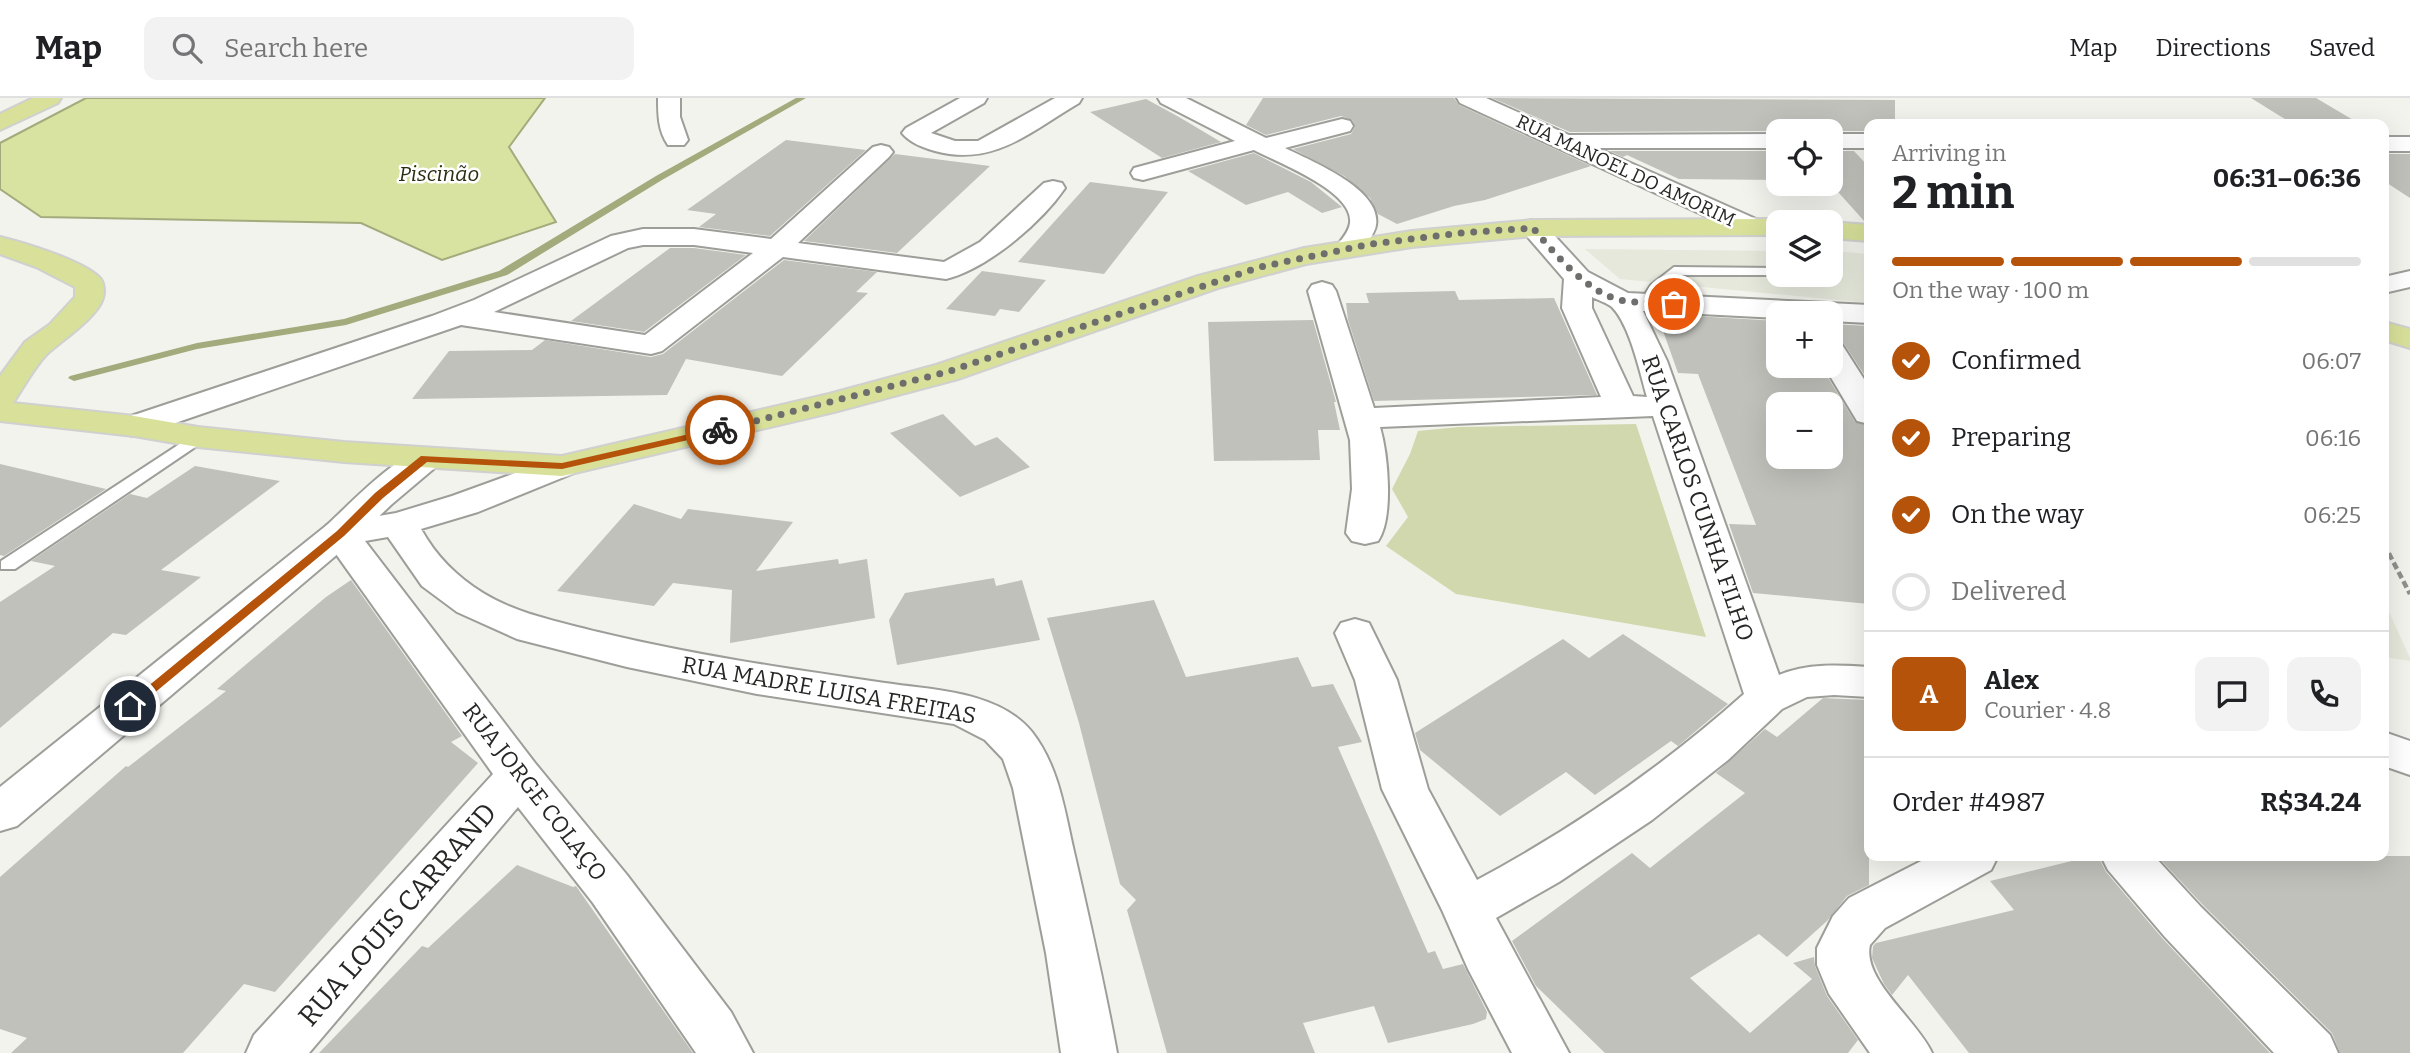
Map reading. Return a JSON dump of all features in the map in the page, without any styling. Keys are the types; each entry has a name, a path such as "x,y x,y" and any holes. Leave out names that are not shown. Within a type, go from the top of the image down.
{"main road":[{"path":"0,123 50,98"},
{"path":"0,411 134,426 198,437 425,458 562,466 834,402 934,375 1208,282 1350,247 1461,233 1533,228 1766,226"},
{"path":"1843,231 1864,233"},
{"path":"0,244 28,253 89,283 89,298 60,331 36,348 0,361"},
{"path":"2389,333 2410,339"},
{"path":"0,398 36,348"}],"street":[{"path":"669,98 669,117 676,140"},
{"path":"976,98 914,133 923,139 960,148 983,148 1071,98"},
{"path":"1169,98 1342,186 1363,213 1363,228 1350,247"},
{"name":"RUA MANOEL DO AMORIM","path":"1468,98 1747,225"},
{"path":"1143,173 1342,125"},
{"path":"1565,141 1766,141"},
{"path":"1843,141 1864,141"},
{"path":"2389,144 2410,144"},
{"path":"457,316 651,345 776,249 881,152"},
{"path":"134,426 457,316 523,288 595,252 643,237 694,237 922,270 956,269 983,253 1053,188"},
{"path":"1533,228 1578,278 1635,302 1766,310"},
{"path":"1578,278 1577,308 1621,406"},
{"path":"2389,284 2410,279"},
{"path":"1322,291 1368,449 1370,479 1365,533"},
{"name":"RUA CARLOS CUNHA FILHO","path":"1635,302 1634,318 1650,354 1767,698"},
{"path":"1843,313 1864,314"},
{"path":"1843,371 1864,406"},
{"path":"1361,418 1621,406 1666,407"},
{"path":"0,813 340,533 425,458"},
{"path":"340,533 400,524 465,504 562,466"},
{"name":"RUA MADRE LUISA FREITAS","path":"400,524 412,547 436,577 471,603 531,629 627,653 757,678 956,709 978,715 1001,728 1021,751 1036,786 1081,994 1089,1053"},
{"name":"RUA JORGE COLAÇO","path":"340,533 520,775 610,889 712,1028 725,1053"},
{"path":"1355,634 1376,680 1405,789 1467,909 1486,953 1541,1053"},
{"path":"1467,909 1542,868 1636,807 1713,748 1767,698 1800,683 1834,680 1864,682"},
{"path":"2389,751 2410,758"},
{"name":"RUA LOUIS CARRAND","path":"274,1053 520,775"},
{"path":"1905,1053 1854,988 1841,956 1853,926 1867,913 1965,861"},
{"path":"2129,861 2183,922 2310,1053"}],"lane":[{"path":"1635,302 1656,288 1674,271 1766,272"},
{"path":"8,565 198,437"}],"path":[{"path":"2389,554 2410,594"}],"shaded area":[{"path":"1585,249 1766,251 1766,287 1843,287 1843,252 1864,254 1864,303 1620,279"},
{"path":"1636,424 1706,637 1456,594 1386,546 1408,517 1392,489 1410,454 1418,431 1459,427"},
{"path":"2389,612 2410,658 2410,661 2389,658"}],"water":[{"name":"Piscinão","path":"86,98 545,98 509,147 556,222 442,260 361,223 41,217 0,189 0,143"}],"building":[{"path":"1263,98 1454,98 1459,105 1591,166 1485,200 1454,206 1397,224 1378,214 1370,198 1344,176 1293,149 1351,134 1355,127 1352,120 1341,116 1266,135 1246,125"},
{"path":"1492,98 1895,100 1895,119 1864,119 1864,131 1843,131 1843,119 1766,119 1766,131 1570,132"},
{"path":"2251,98 2316,98 2352,119 2285,119"},
{"path":"1146,99 1221,142 1162,158 1090,112"},
{"path":"786,140 866,150 770,236 699,227 716,214 687,210"},
{"path":"1609,151 1766,151 1766,180 1679,179 1627,155 1623,157"},
{"path":"1843,151 1854,151 1864,162 1864,221 1842,196"},
{"path":"1254,153 1311,182 1342,207 1322,213 1288,192 1246,205 1188,171"},
{"path":"895,154 990,166 897,253 804,241"},
{"path":"2389,154 2410,154 2410,198 2389,184"},
{"path":"1090,182 1168,192 1104,274 1018,262"},
{"path":"670,248 694,248 746,255 644,332 571,321"},
{"path":"784,260 877,272 856,292 868,293 782,376 686,359 667,395 412,399 449,351 532,350 545,340 651,357 663,354"},
{"path":"982,271 1046,280 1019,312 1000,309 995,316 946,309"},
{"path":"1455,291 1459,300 1554,298 1597,395 1374,401 1348,320 1346,303 1369,303 1366,293"},
{"path":"1678,315 1766,320 1766,378 1828,378 1837,392 1766,392 1766,469 1843,469 1843,402 1855,422 1864,425 1864,604 1753,593 1729,524 1756,525 1698,374 1678,373 1662,328 1683,329"},
{"path":"1313,320 1336,402 1340,430 1318,430 1320,460 1214,461 1208,322"},
{"path":"1843,325 1864,326 1864,374 1843,342"},
{"path":"943,414 975,446 997,437 1030,467 960,497 890,433"},
{"path":"0,464 106,489 4,556 0,555"},
{"path":"195,466 280,481 161,570 201,577 126,635 113,633 0,728 0,602 55,566 31,561 130,494 147,498"},
{"path":"634,504 681,519 688,509 793,522 756,571 838,559 839,564 867,559 875,618 730,643 732,590 673,583 654,606 557,591"},
{"path":"994,578 996,586 1022,580 1040,640 897,665 889,620 905,593"},
{"path":"351,580 462,736 451,742 478,763 275,992 244,984 183,1053 11,1053 27,1038 0,1029 0,877 126,766 226,691 217,689 326,597"},
{"path":"1154,600 1186,677 1298,657 1312,687 1333,684 1362,742 1338,747 1428,953 1435,951 1443,969 1463,964 1487,1012 1486,1019 1388,1043 1374,1006 1303,1023 1315,1053 1167,1053 1127,910 1136,900 1120,884 1079,723 1047,618"},
{"path":"1623,634 1728,704 1678,746 1671,741 1595,795 1566,772 1500,816 1420,750 1415,733 1563,639 1589,658"},
{"path":"1823,698 1864,700 1864,861 1869,861 1869,885 1847,896 1827,921 1787,957 1759,934 1690,978 1750,1033 1812,979 1793,963 1814,957 1827,996 1858,1040 1848,1053 1605,1053 1536,986 1512,941 1632,853 1650,868 1745,793 1716,773 1765,729 1777,737"},
{"path":"2389,856 2410,856 2410,1053 2340,1053 2332,1033 2162,861 2389,861"},
{"path":"2072,861 2100,861 2106,872 2163,939 2270,1053 1969,1053 1908,975 1892,995 1872,958 1873,946 1876,943 2014,910 1990,881"},
{"path":"517,865 576,886 693,1053 319,1053 422,946 428,948"}],"waterway":[{"path":"74,378 197,346 346,322 503,273 659,178 802,98"}],"way so far":[{"path":"720,430 947,372 1208,282 1304,256 1350,247 1461,233 1533,228 1578,278 1622,301 1674,304"}],"route":[{"path":"130,706 340,533 425,458 562,466 720,430"}]}
